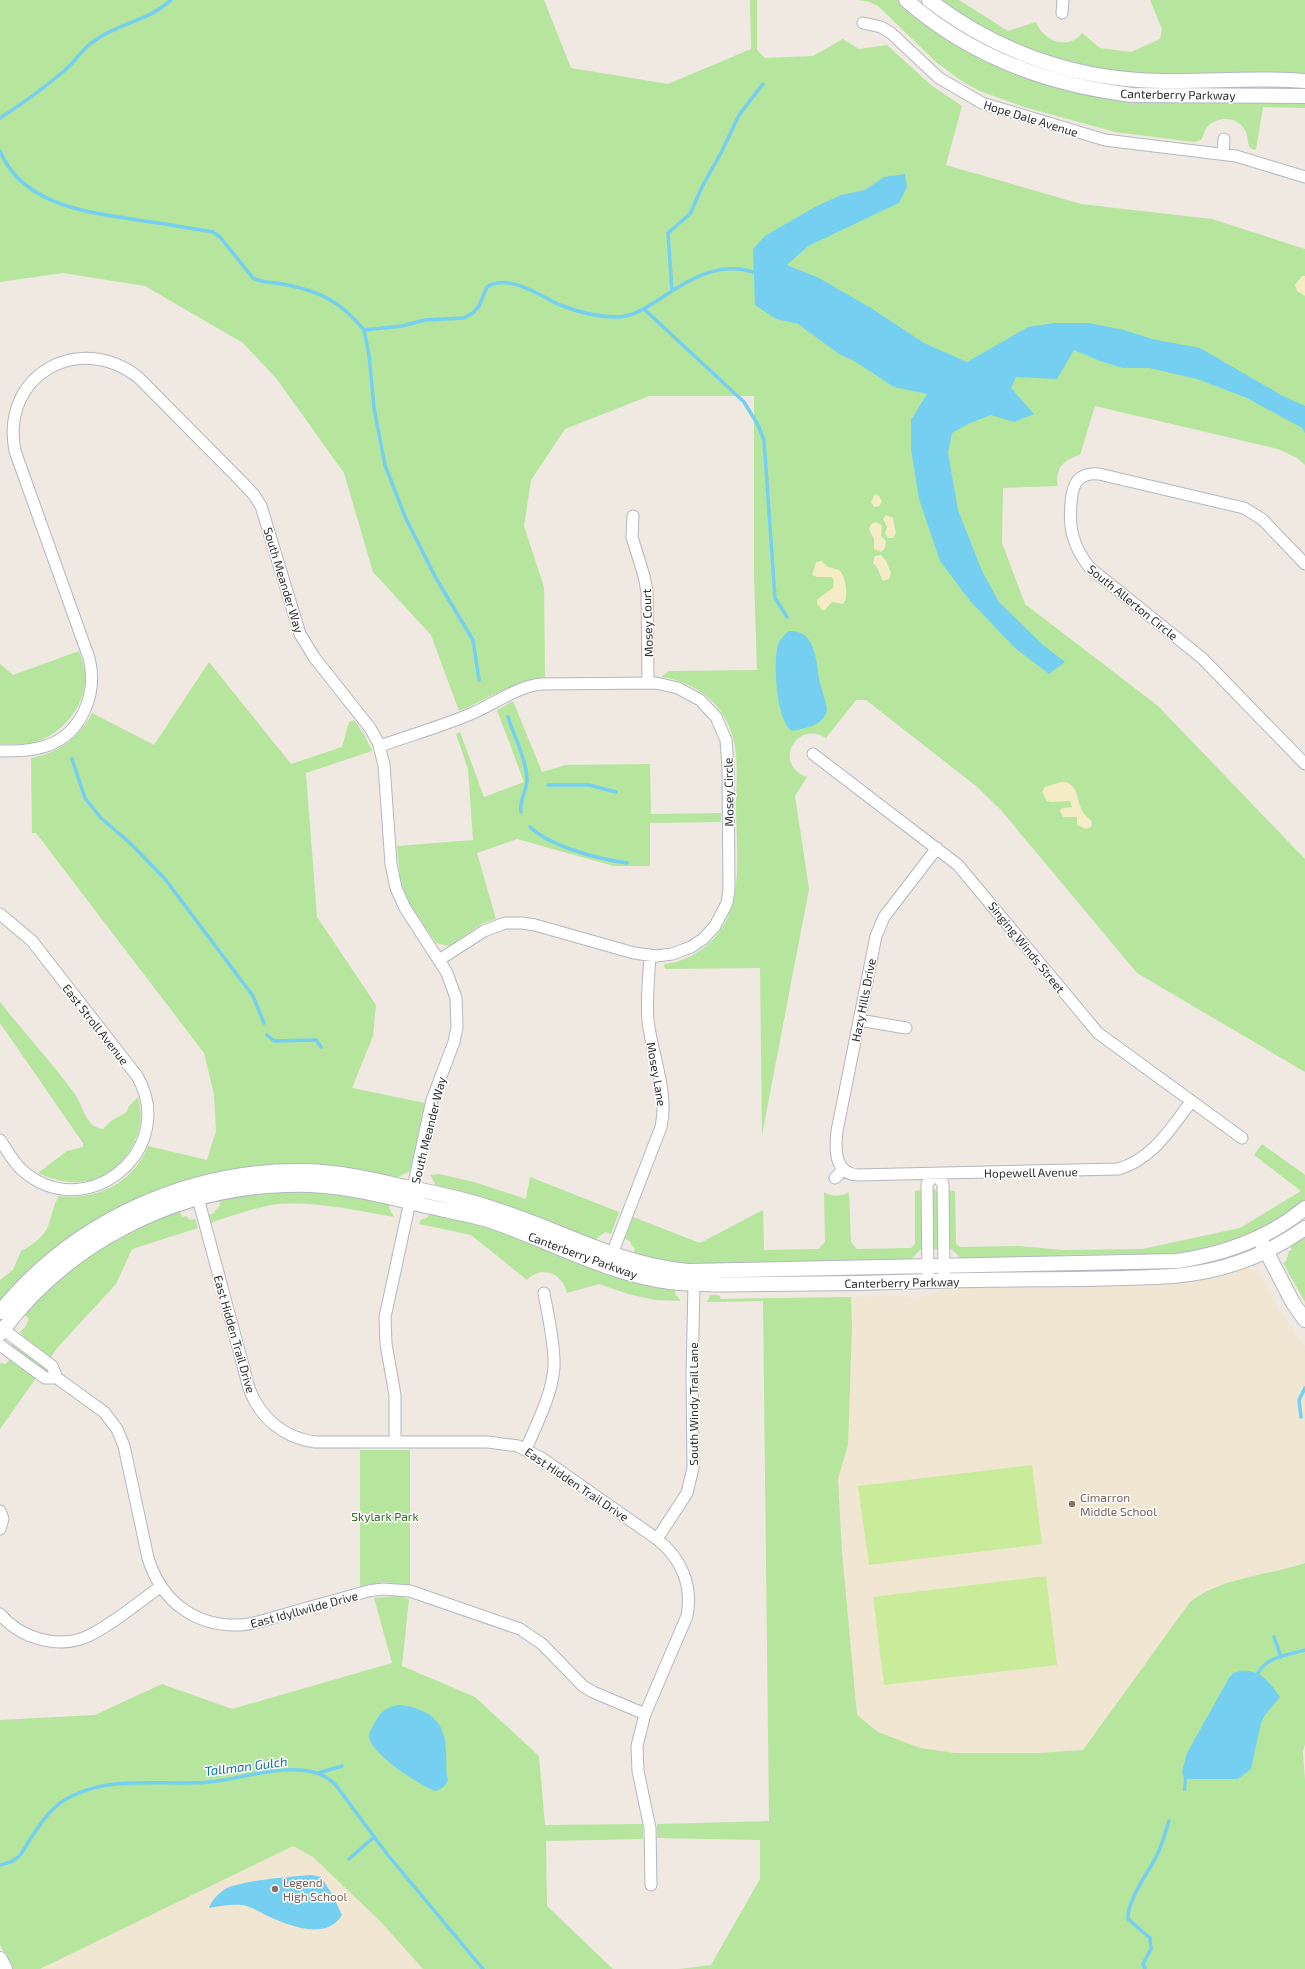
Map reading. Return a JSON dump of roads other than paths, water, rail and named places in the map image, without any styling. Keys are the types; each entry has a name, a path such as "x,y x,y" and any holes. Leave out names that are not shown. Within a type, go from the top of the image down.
{"street":[{"name":"Canterberry Parkway","path":"906,0 940,26 982,52 1019,69 1069,85 1132,95 1264,94 1305,96"},
{"name":"Canterberry Parkway","path":"929,0 963,24 1000,44 1042,61 1082,72 1145,80 1305,81"},
{"path":"1062,13 1063,0"},
{"name":"Hope Dale Avenue","path":"863,23 881,27 892,33 935,74 982,104 1111,142 1223,154 1245,158 1305,177"},
{"path":"1223,154 1224,139"},
{"name":"South Meander Way","path":"0,751 34,750 56,742 74,726 85,710 90,695 92,679 89,658 15,450 13,432 15,417 21,399 33,381 42,372 62,361 89,358 117,363 138,377 254,495 265,516 300,634 314,657 370,728 380,746 384,765 391,864 396,888 405,908 439,960 453,986 457,1026 454,1042 432,1100 385,1317 386,1344 395,1395 395,1442"},
{"name":"South Allerton Circle","path":"1305,564 1262,518 1244,508 1099,474 1085,475 1079,479 1075,487 1071,511 1071,530 1079,552 1090,568 1202,658 1305,764"},
{"name":"Mosey Court","path":"633,516 632,537 644,576 647,592 648,683"},
{"name":"Mosey Circle","path":"380,746 473,713 530,685 546,684 648,683 663,684 678,688 693,695 708,707 720,724 726,740 728,775 729,896 725,908 713,929 697,943 672,954 650,956 634,953 534,925 511,923 484,931 439,960"},
{"name":"Singing Winds Street","path":"813,754 954,861 965,872 1098,1033 1242,1138"},
{"name":"Hazy Hills Drive","path":"839,1174 837,1158 837,1131 874,942 882,920 937,848"},
{"name":"East Stroll Avenue","path":"0,914 18,927 32,941 139,1080 144,1091 148,1113 145,1131 137,1153 125,1168 106,1182 87,1188 66,1189 45,1184 30,1176 14,1161 0,1140"},
{"name":"Mosey Lane","path":"612,1254 663,1116 662,1093 648,1015 650,956"},
{"path":"859,1020 906,1028"},
{"name":"Hopewell Avenue","path":"839,1174 858,1175 1102,1171 1124,1167 1146,1156 1156,1147 1191,1102"},
{"name":"Canterberry Parkway","path":"0,1312 18,1290 38,1271 81,1237 128,1210 160,1196 185,1188 207,1182 256,1173 305,1171 360,1177 485,1219 625,1273 654,1280 694,1284 1173,1276 1222,1267 1266,1251 1305,1228"},
{"path":"928,1281 927,1184 935,1174 943,1184 944,1281"},
{"name":"Canterberry Parkway","path":"1,1330 46,1282 88,1249 138,1220 163,1209 198,1198 247,1188 297,1184 344,1188 412,1195 499,1210 612,1254 653,1266 688,1270 1177,1261 1220,1252 1259,1238 1288,1221 1305,1208"},
{"name":"East Hidden Trail Drive","path":"198,1198 249,1388 256,1403 265,1416 285,1433 309,1441 511,1444 526,1449 657,1538 670,1550 682,1569 688,1588 689,1604 684,1626 645,1714 639,1732 637,1759 650,1828 651,1885"},
{"path":"1259,1238 1293,1303 1305,1320"},
{"name":"South Windy Trail Lane","path":"657,1538 685,1496 693,1472 694,1284"},
{"path":"526,1449 547,1398 553,1371 554,1359 544,1293"},
{"name":"East Idyllwilde Drive","path":"1,1330 52,1366 57,1378 104,1412 120,1434 124,1446 148,1558 160,1587 176,1604 189,1613 214,1623 230,1625 252,1624 368,1591 383,1589 410,1591 520,1629 542,1644 583,1686 600,1696 645,1714"},
{"name":"East Idyllwilde Drive","path":"0,1345 45,1378 57,1378"},
{"path":"0,1511 3,1519 0,1528"},
{"path":"0,1614 15,1628 34,1638 49,1641 68,1642 92,1634 160,1587"},
{"path":"0,1959 5,1969"}],"water":[{"path":"905,174 907,187 899,203 808,246 787,265 819,278 871,308 924,343 967,362 1028,327 1054,323 1089,323 1124,330 1152,339 1200,348 1281,395 1305,406 1305,433 1302,428 1247,398 1197,379 1149,368 1123,368 1100,361 1074,350 1057,379 1016,377 1011,388 1034,414 1014,422 991,415 968,424 952,433 948,453 958,510 982,571 999,602 1043,645 1065,662 1049,674 1015,648 970,601 940,561 919,499 911,449 911,420 927,394 894,387 856,362 839,354 798,324 776,319 755,305 753,249 765,236 813,208 841,195 865,190 884,177"},
{"path":"789,631 798,632 805,636 814,649 820,683 827,710 822,720 818,723 792,731 782,716 776,677 778,645 782,637"},
{"path":"1240,1671 1259,1674 1268,1682 1280,1697 1265,1715 1261,1723 1251,1769 1238,1779 1187,1779 1186,1791 1183,1791 1184,1778 1182,1772 1187,1753 1229,1678 1233,1673"},
{"path":"399,1705 419,1709 427,1713 439,1724 443,1732 448,1780 444,1786 435,1791 419,1783 386,1760 371,1743 369,1736 370,1733 382,1712 388,1708"},
{"path":"312,1875 321,1877 332,1894 342,1915 336,1923 328,1927 309,1929 298,1927 279,1921 242,1905 209,1908 218,1895 231,1886 267,1879"}],"waterway":[{"path":"0,118 33,96 68,67 94,41 113,30 153,13 171,0"},
{"path":"672,291 668,233 690,214 702,187 722,151 739,115 763,84"},
{"path":"0,151 10,169 24,183 40,194 58,203 77,209 98,213 213,232 220,237 256,280 283,284 319,294 338,305 364,330 402,326 425,320 464,318 473,313 479,306 487,287 496,283 514,284 524,287 560,305 581,312 602,316 622,317 640,311 694,278 706,273 732,269 745,270 758,274"},
{"path":"644,309 744,402 758,425 764,440 775,598 787,617"},
{"path":"364,330 369,355 374,408 385,465 406,519 437,580 473,640 479,680"},
{"path":"508,717 526,771 527,783 521,803 521,812"},
{"path":"72,759 85,798 101,818 130,843 165,879 253,996 264,1023"},
{"path":"548,785 589,785 616,792"},
{"path":"530,827 550,840 576,851 627,863"},
{"path":"267,1035 274,1041 316,1040 321,1047"},
{"path":"1301,1417 1299,1400 1305,1388"},
{"path":"1274,1637 1281,1657"},
{"path":"1256,1677 1260,1670 1270,1661 1305,1650"},
{"path":"318,1773 342,1766"},
{"name":"Tallman Gulch","path":"0,1865 13,1861 19,1856 53,1809 72,1796 88,1790 122,1783 209,1782 265,1772 288,1770 309,1771 323,1775 335,1784 387,1854 483,1969"},
{"path":"1145,1969 1143,1964 1151,1949 1150,1938 1128,1919 1129,1912 1134,1895 1162,1844 1169,1821"},
{"path":"349,1859 374,1837"}],"place":[{"name":"Cimarron Middle School","path":"1072,1504"},
{"name":"Legend High School","path":"275,1889"}],"park label":[{"name":"Skylark Park","path":"385,1516"}]}
